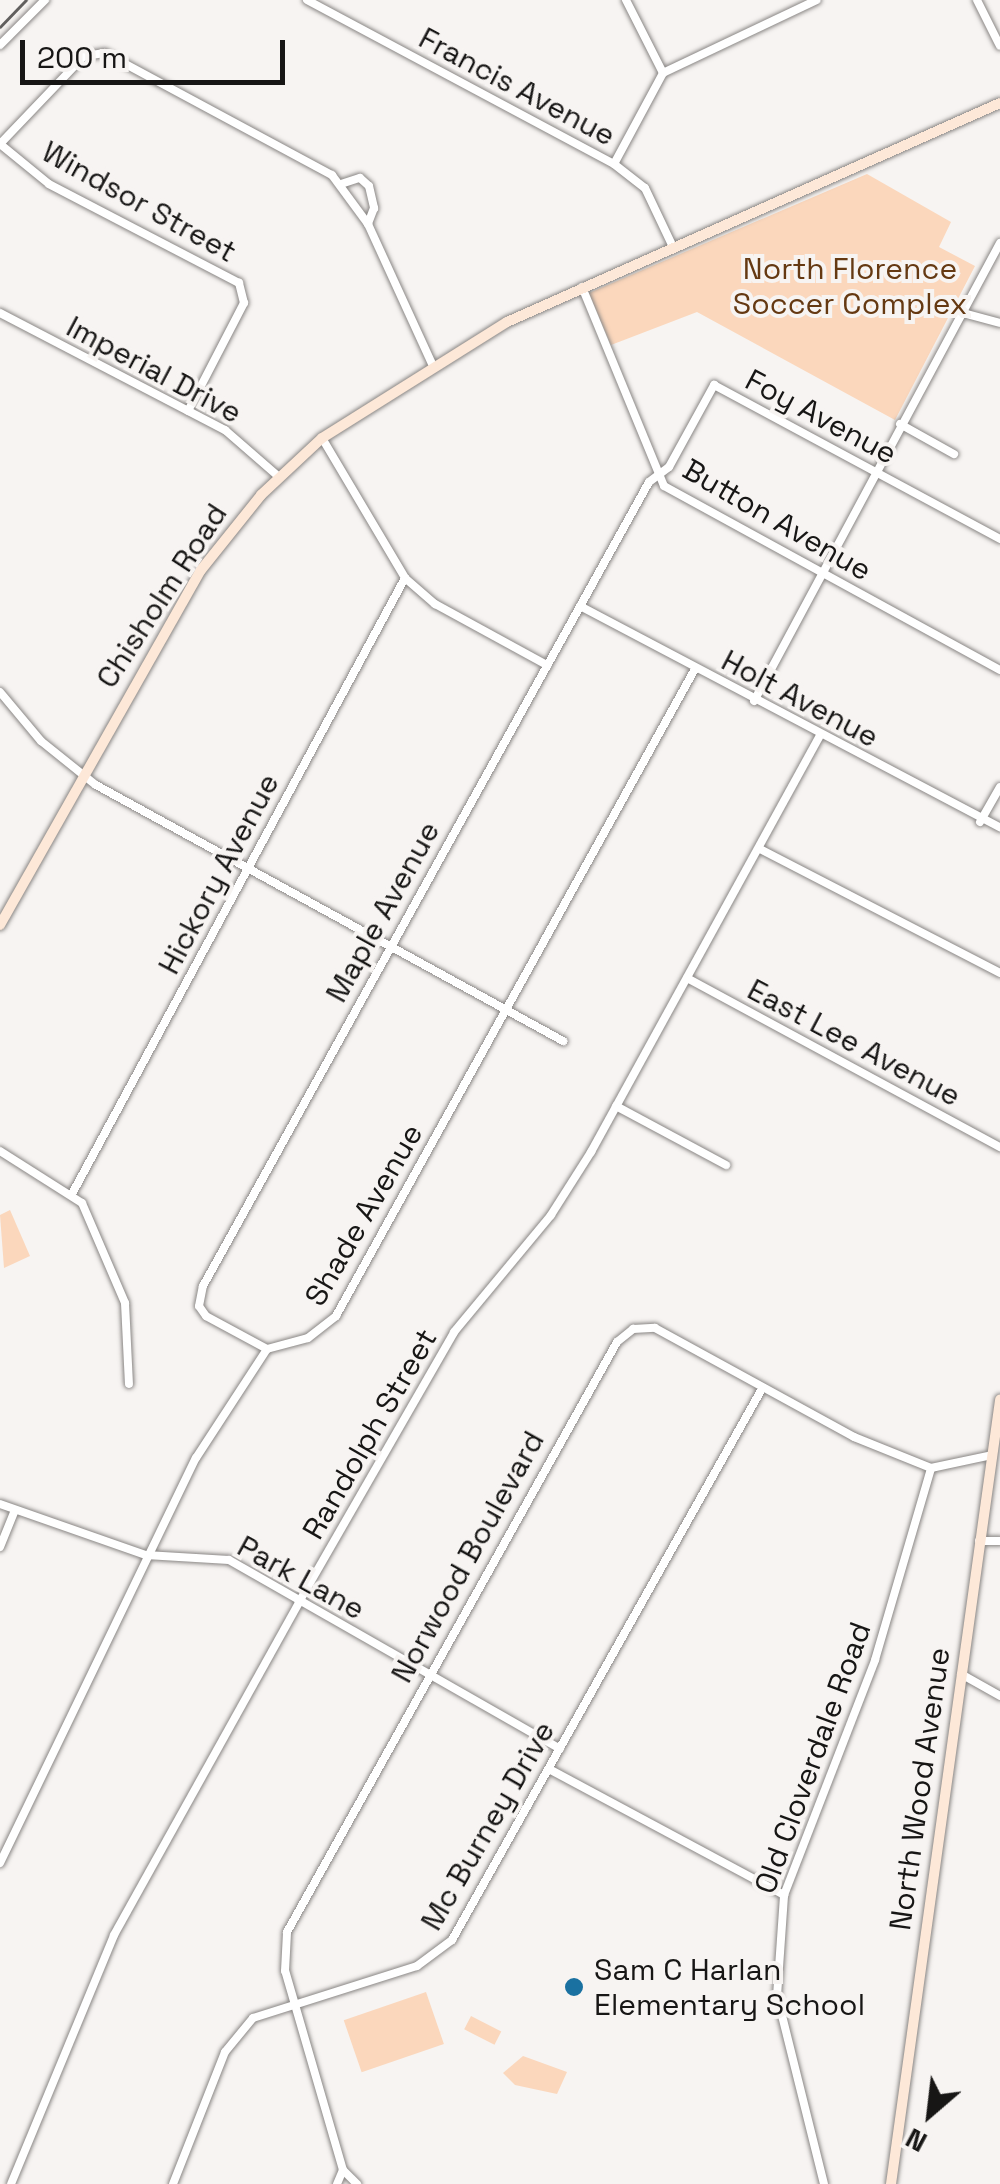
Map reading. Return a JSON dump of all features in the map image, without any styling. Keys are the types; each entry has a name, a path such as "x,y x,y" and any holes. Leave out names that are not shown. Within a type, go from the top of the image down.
{"main road":[{"name":"Chisholm Road","path":"0,924 201,570 279,477 322,438 433,366 582,288 1000,103"},
{"name":"North Wood Avenue","path":"891,2184 1000,1400"}],"street":[{"path":"0,45 45,0"},
{"name":"Francis Avenue","path":"306,0 614,164 645,188 673,247"},
{"path":"626,0 663,73"},
{"path":"614,164 663,73 817,0"},
{"path":"976,0 1000,46"},
{"path":"0,144 94,51 341,184 368,224 433,366"},
{"name":"Windsor Street","path":"0,144 50,184 239,283 244,302 188,410"},
{"path":"341,184 360,178 369,186 374,208 368,224"},
{"path":"754,701 959,312 1000,243"},
{"name":"Button Avenue","path":"582,288 664,486 1000,670"},
{"path":"959,312 1000,323"},
{"path":"0,326 4,316"},
{"name":"Imperial Drive","path":"4,316 225,430 279,477"},
{"name":"Foy Avenue","path":"659,475 714,385 1000,539"},
{"path":"900,424 954,454"},
{"path":"322,438 406,578 435,604 547,665"},
{"name":"Maple Avenue","path":"267,1349 206,1316 199,1297 388,947 580,606 659,475"},
{"name":"Hickory Avenue","path":"73,1192 406,578"},
{"name":"Holt Avenue","path":"580,606 980,822 1000,827"},
{"name":"Shade Avenue","path":"267,1349 308,1338 336,1316 695,669"},
{"path":"0,692 42,741 82,774 246,869 564,1041"},
{"name":"Randolph Street","path":"10,2184 114,1935 299,1602 446,1346 550,1215 616,1106 820,736"},
{"path":"980,822 1000,787"},
{"path":"760,848 1000,973"},
{"name":"East Lee Avenue","path":"686,978 1000,1147"},
{"path":"616,1106 726,1165"},
{"path":"0,1151 73,1192 124,1303 129,1384"},
{"name":"Norwood Boulevard","path":"343,2170 283,1950 293,1916 624,1334 655,1328 854,1437 932,1468"},
{"path":"0,1863 146,1554 208,1438 267,1349"},
{"name":"Mc Burney Drive","path":"173,2184 237,2034 253,2018 436,1956 464,1922 763,1386"},
{"path":"932,1468 992,1455"},
{"name":"Old Cloverdale Road","path":"824,2184 777,1996 784,1894 875,1660 932,1468"},
{"name":"Park Lane","path":"0,1504 146,1554 229,1560 560,1748"},
{"path":"0,1547 15,1510"},
{"path":"979,1541 1000,1542"},
{"path":"961,1674 1000,1696"},
{"path":"549,1768 784,1894"},
{"path":"337,2184 343,2170 357,2184"}],"green space":[{"name":"North Florence Soccer Complex","path":"867,174 951,222 939,247 975,266 895,420 697,312 611,345 589,293"},
{"path":"10,1210 30,1256 4,1268 0,1215"},
{"path":"426,1992 444,2044 362,2072 344,2020"},
{"path":"471,2016 501,2031 494,2045 464,2029"},
{"path":"523,2056 567,2072 557,2094 515,2085 503,2073"}],"railway":[{"path":"0,27 26,0"}],"place":[{"name":"Sam C Harlan Elementary School","path":"574,1987"}]}
